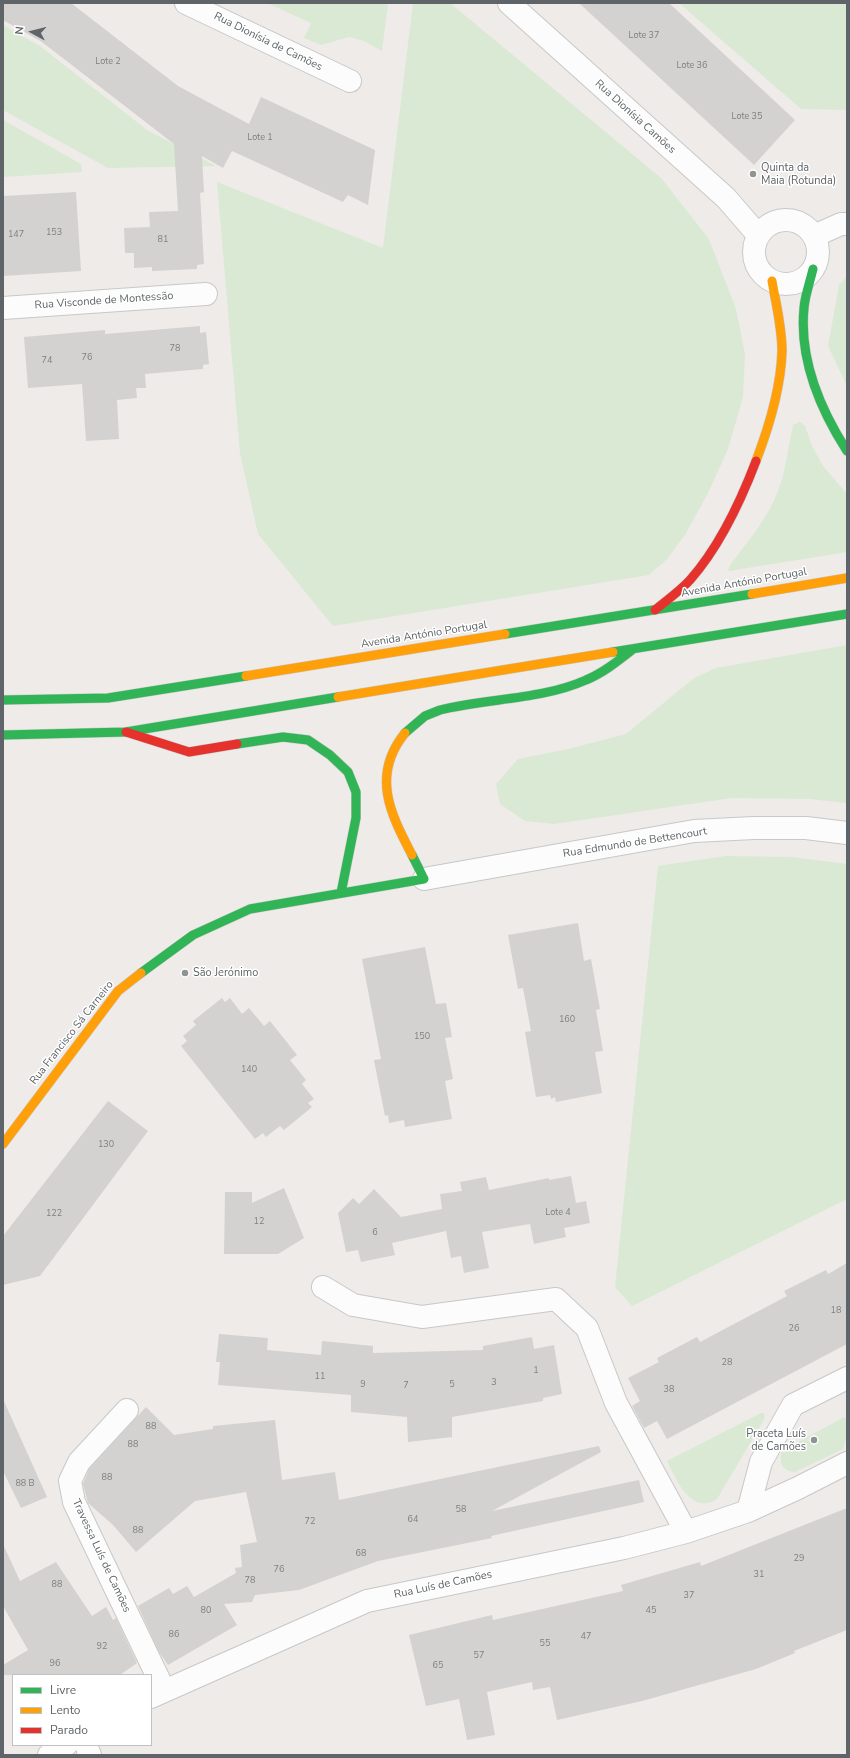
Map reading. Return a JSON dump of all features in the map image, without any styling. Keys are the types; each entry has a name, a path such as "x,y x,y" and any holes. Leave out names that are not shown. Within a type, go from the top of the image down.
{"main road":[{"path":"813,269 804,307 805,348 815,390 834,432 847,451"},
{"path":"654,610 689,581 711,552 736,506 757,460 774,404 782,361 779,323 772,281"},
{"name":"Avenida António Portugal","path":"3,700 108,698 847,578"},
{"path":"3,736 126,732 847,614"},
{"path":"424,879 391,813 386,790 388,766 395,746 411,727 425,716 447,708 570,686 607,670 632,650"},
{"path":"126,732 189,752 284,737 308,740 330,755 348,772 356,792 356,818 341,893"},
{"name":"Rua Francisco Sá Carneiro","path":"3,1144 118,991 166,953 193,935 250,909 424,879"}],"street":[{"name":"Rua Dionísia de Camões","path":"186,3 350,81"},
{"name":"Rua Dionísia Camões","path":"509,3 726,198 758,235"},
{"path":"780,220 795,221 806,226 814,236 817,246 817,258 813,269 796,283 782,284 772,281 760,272 754,262 754,246 758,235 770,223 780,220"},
{"path":"814,236 841,224 847,224"},
{"name":"Rua Visconde de Montessão","path":"3,308 206,294"},
{"name":"Rua Edmundo de Bettencourt","path":"424,879 694,831 754,828 798,828 847,833"},
{"path":"323,1286 353,1305 422,1317 556,1299 587,1328 616,1403 686,1532"},
{"path":"748,1510 761,1462 793,1405 847,1378"},
{"name":"Travessa Luís de Camões","path":"127,1410 79,1462 70,1481 74,1502 148,1674"},
{"name":"Rua Luís de Camões","path":"157,1694 367,1601 624,1548 686,1532 748,1510 798,1488 847,1463"},
{"name":"Travessa Luís de Camões","path":"152,1682 157,1694"},
{"path":"49,1755 64,1746"}],"green space":[{"path":"267,3 388,3 382,51 364,41 349,37 321,45 304,38 311,23"},
{"path":"413,3 450,3 661,178 709,239 736,309 745,354 743,397 728,449 708,493 685,535 667,559 649,575 333,626 258,534 240,453 217,182 383,248"},
{"path":"679,3 847,3 847,110 801,109"},
{"path":"3,25 40,46 147,130 216,166 108,168 3,110"},
{"path":"3,120 81,164 82,172 3,177"},
{"path":"847,276 847,386 828,346 839,285"},
{"path":"800,422 805,426 812,446 823,466 847,494 847,552 729,571 730,565 760,525 773,503 782,479 793,425"},
{"path":"847,645 847,803 809,799 732,798 554,824 525,821 500,804 496,784 518,759 568,749 626,734 694,678 716,668"},
{"path":"726,856 791,857 847,864 847,1199 632,1306 615,1287 658,866"},
{"path":"761,1413 764,1413 765,1418 717,1499 708,1503 699,1503 692,1499 680,1485 667,1461"},
{"path":"844,1417 847,1419 847,1436 843,1449 795,1472 787,1470 782,1466 782,1451"}],"building":[{"path":"3,3 71,3 178,86 249,124 261,97 375,150 368,205 348,195 343,202 232,151 223,168 202,156 204,192 200,193 204,264 197,265 197,269 152,271 152,267 134,268 134,253 125,253 124,228 150,227 149,212 178,211 174,144 42,42 3,20"},
{"path":"579,3 669,3 795,120 754,165"},
{"path":"76,192 81,271 3,276 3,196"},
{"path":"200,326 200,333 206,332 209,364 203,365 203,369 145,374 146,388 136,388 137,398 117,400 119,439 86,441 82,384 28,388 24,337 105,330 105,334"},
{"path":"578,923 584,961 591,959 600,1009 596,1010 603,1051 595,1052 602,1093 556,1102 555,1097 551,1099 550,1095 536,1097 525,1032 531,1031 523,988 518,989 508,935"},
{"path":"425,947 436,1004 446,1003 452,1037 445,1038 453,1079 445,1081 452,1119 405,1127 404,1120 389,1123 388,1115 385,1116 374,1060 381,1059 362,959"},
{"path":"222,998 225,1002 230,998 242,1014 249,1008 264,1026 270,1021 297,1055 290,1060 306,1080 302,1084 314,1099 308,1103 312,1107 284,1130 280,1126 266,1137 263,1133 255,1139 181,1046 187,1041 183,1036 196,1025 193,1021"},
{"path":"108,1101 148,1131 40,1276 3,1285 3,1236"},
{"path":"571,1176 576,1203 586,1201 590,1223 564,1228 566,1237 534,1244 530,1224 482,1232 489,1268 464,1273 461,1256 451,1258 446,1231 392,1243 395,1255 361,1262 358,1250 346,1252 338,1213 353,1198 359,1204 374,1189 401,1217 442,1209 440,1194 462,1191 460,1182 486,1177 489,1190 549,1178 549,1180"},
{"path":"284,1188 304,1238 278,1254 224,1254 225,1192 252,1192 252,1203"},
{"path":"847,1263 847,1344 667,1439 657,1421 644,1428 632,1406 640,1401 628,1378 659,1362 657,1358 697,1337 700,1342 787,1296 784,1291 826,1270 828,1274"},
{"path":"219,1334 268,1338 267,1350 321,1355 322,1341 373,1346 373,1353 483,1350 483,1346 532,1337 534,1349 554,1345 562,1394 543,1398 543,1401 452,1417 452,1437 408,1442 407,1417 351,1412 351,1395 218,1385 220,1362 216,1362"},
{"path":"3,1399 47,1497 21,1508 3,1471"},
{"path":"146,1407 174,1435 213,1429 213,1426 275,1420 282,1480 335,1472 339,1500 599,1446 601,1452 492,1511 639,1480 644,1502 491,1536 492,1538 378,1561 299,1590 255,1595 252,1602 224,1604 237,1625 168,1665 158,1650 138,1606 169,1588 173,1594 187,1586 194,1597 236,1573 235,1568 242,1567 240,1545 257,1542 246,1492 195,1501 136,1552 113,1525 88,1503 83,1484 89,1469"},
{"path":"847,1508 847,1630 794,1651 795,1653 756,1669 642,1701 557,1720 550,1687 533,1690 532,1682 487,1692 495,1735 467,1740 459,1699 426,1706 409,1635 492,1615 493,1620 623,1591 621,1585 700,1562 701,1566"},
{"path":"3,1544 20,1581 56,1562 92,1616 106,1607 113,1620 116,1618 137,1663 121,1674 3,1675 3,1665 28,1650 3,1606"}],"traffic: fast":[{"path":"813,269 806,293 803,327 808,365 820,401 847,451"},
{"path":"505,634 752,594"},
{"path":"613,652 847,614"},
{"path":"405,733 425,716 440,710 533,695 569,687 598,674 632,650"},
{"path":"3,700 108,698 246,676"},
{"path":"3,735 126,732 338,697"},
{"path":"237,744 283,737 308,740 330,755 348,772 356,792 356,818 341,893"},
{"path":"141,973 193,935 250,909 424,879 412,855"}],"traffic: slow":[{"path":"756,461 774,407 781,365 781,333 772,281"},
{"path":"752,594 847,578"},
{"path":"246,676 505,634"},
{"path":"338,697 613,652"},
{"path":"405,733 395,749 389,764 386,779 391,809 412,855"},
{"path":"3,1144 118,991 141,973"}],"traffic: jam":[{"path":"655,610 678,592 690,580 711,553 736,508 756,461"},
{"path":"126,732 189,752 237,744"}],"place":[{"name":"Quinta da Maia (Rotunda)","path":"753,174"},
{"name":"São Jerónimo","path":"185,973"},
{"name":"Praceta Luís de Camões","path":"814,1440"}]}
